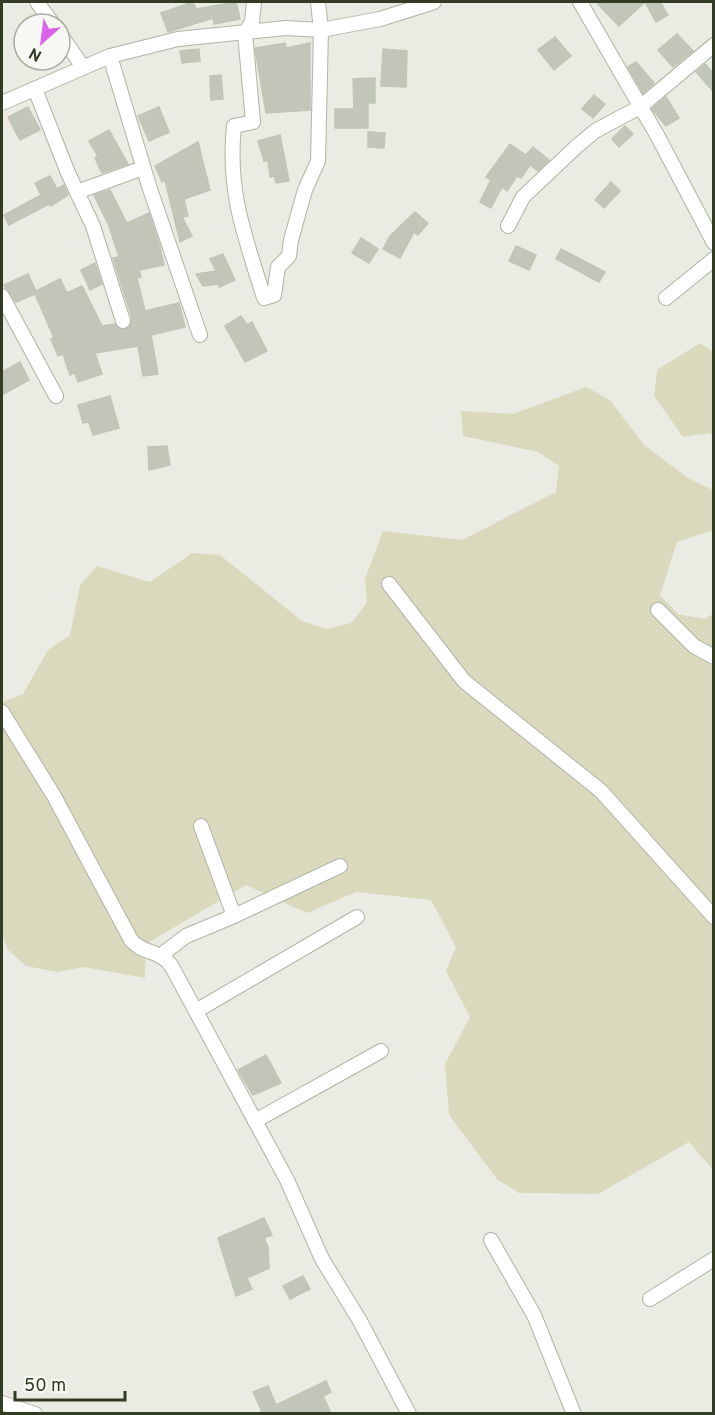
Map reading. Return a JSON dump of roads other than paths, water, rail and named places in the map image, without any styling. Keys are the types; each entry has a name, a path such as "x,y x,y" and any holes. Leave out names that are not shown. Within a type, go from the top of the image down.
{"street":[{"path":"254,2 252,22 245,33 253,122 234,126 234,196 264,298 274,295 278,267 290,256 291,240 305,190 317,164 321,30 318,2"},
{"path":"2,103 110,56 178,39 286,28 321,30 380,19 434,2"},
{"path":"580,2 714,243"},
{"path":"508,226 523,197 576,147 595,131 640,107 714,45"},
{"path":"72,51 83,67"},
{"path":"110,56 143,168 200,335"},
{"path":"35,89 93,226 123,321"},
{"path":"77,192 143,168"},
{"path":"666,298 714,259"},
{"path":"2,296 56,396"},
{"path":"389,584 464,681 601,791 714,917"},
{"path":"658,610 694,646 714,657"},
{"path":"2,712 54,796 130,940 138,947 161,955 168,961 287,1180 322,1259 360,1321 409,1413"},
{"path":"201,826 234,916"},
{"path":"161,955 186,936 340,866"},
{"path":"196,1011 357,917"},
{"path":"255,1121 381,1051"},
{"path":"491,1240 534,1315 574,1413"},
{"path":"650,1299 714,1259"},
{"path":"2,1403 35,1413"}]}
